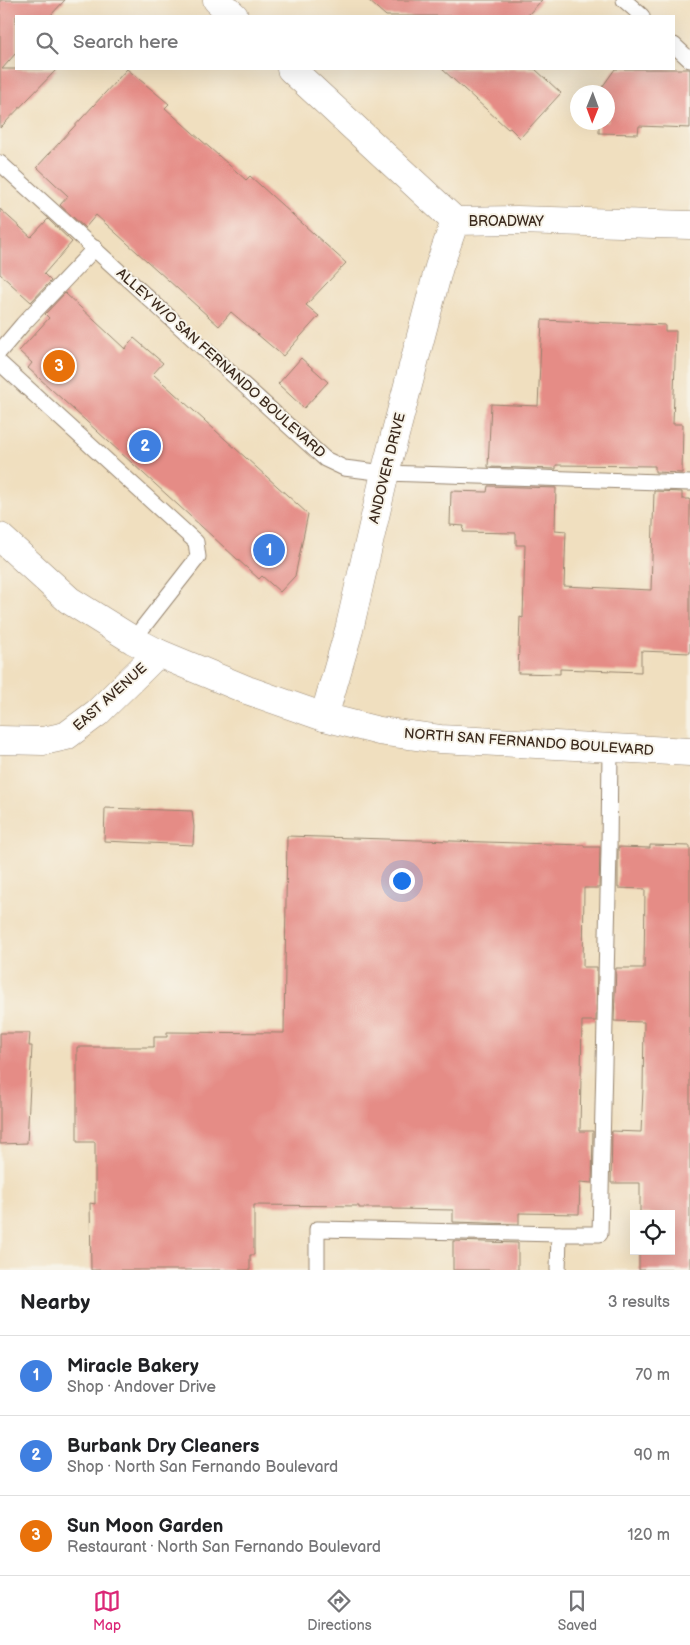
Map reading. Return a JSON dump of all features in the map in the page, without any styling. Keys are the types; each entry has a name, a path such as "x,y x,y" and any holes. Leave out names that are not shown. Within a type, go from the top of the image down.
{"street":[{"path":"216,0 233,15"},
{"name":"BROADWAY","path":"292,70 455,221 517,220 690,225"},
{"name":"ANDOVER DRIVE","path":"324,717 349,630 385,473 439,267 455,221"},
{"name":"NORTH SAN FERNANDO BOULEVARD","path":"0,537 69,600 133,640 158,653 247,690 324,717 379,731 440,739 690,752"},
{"name":"EAST AVENUE","path":"0,740 43,741 66,736 97,713 158,653"}],"lane":[{"path":"624,0 641,15"},
{"path":"675,46 690,60"},
{"name":"ALLEY W/O SAN FERNANDO BOULEVARD","path":"0,163 324,459 344,468 385,473 690,483"},
{"path":"0,351 95,248"},
{"path":"0,363 196,542 198,557 133,640"},
{"path":"317,1270 318,1229 600,1234 610,748"},
{"path":"558,1270 559,1234"}],"building":[{"path":"0,0 65,0 51,15 15,15 15,54 2,69 56,70 0,128"},
{"path":"368,0 542,0 528,15 385,15"},
{"path":"690,69 690,128 639,126 638,134 599,133 599,130 615,130 615,85 604,85 614,70"},
{"path":"126,70 128,70 169,104 165,108 246,180 250,176 346,263 306,305 319,316 283,356 231,312 219,326 96,215 85,228 60,205 68,196 37,167"},
{"path":"443,70 536,70 561,93 520,138 510,128 508,129"},
{"path":"0,209 31,237 48,219 72,242 44,274 51,281 31,302 0,274"},
{"path":"65,293 125,349 134,338 163,363 153,374 308,514 295,576 280,592 262,576 259,579 28,368 32,363 19,351 49,318 45,314"},
{"path":"542,320 665,325 665,331 676,331 673,424 683,424 682,473 655,472 655,466 556,465 556,469 488,467 491,404 538,406"},
{"path":"301,358 328,382 304,408 278,384"},
{"path":"488,486 556,488 555,530 566,531 564,586 651,590 654,491 682,492 682,499 690,499 690,653 641,651 641,672 560,669 560,674 518,673 520,617 523,618 525,545 516,545 516,533 463,532 464,526 450,525 451,491 487,492"},
{"path":"105,808 192,811 194,827 193,845 104,841"},
{"path":"287,836 600,847 599,888 584,888 583,967 597,967 596,1021 582,1021 580,1131 593,1131 592,1183 580,1182 579,1214 519,1213 519,1224 453,1222 453,1210 359,1208 359,1206 254,1205 254,1255 250,1255 250,1270 91,1270 90,1203 95,1204 95,1142 77,1142 77,1047 154,1047 154,1037 167,1037 167,1032 284,1033"},
{"path":"650,845 690,846 690,1270 639,1270 639,1255 675,1255 675,1210 640,1210 640,1183 611,1183 612,1131 641,1132 643,1090 644,1022 614,1021 616,968 644,968 645,889 618,888 618,847 650,848"},
{"path":"0,1033 30,1033 29,1046 32,1046 27,1143 0,1144"},
{"path":"453,1241 518,1243 518,1270 453,1270"}],"place":[{"name":"Sun Moon Garden","path":"59,366"},
{"name":"Burbank Dry Cleaners","path":"145,446"},
{"name":"Miracle Bakery","path":"269,550"}]}
